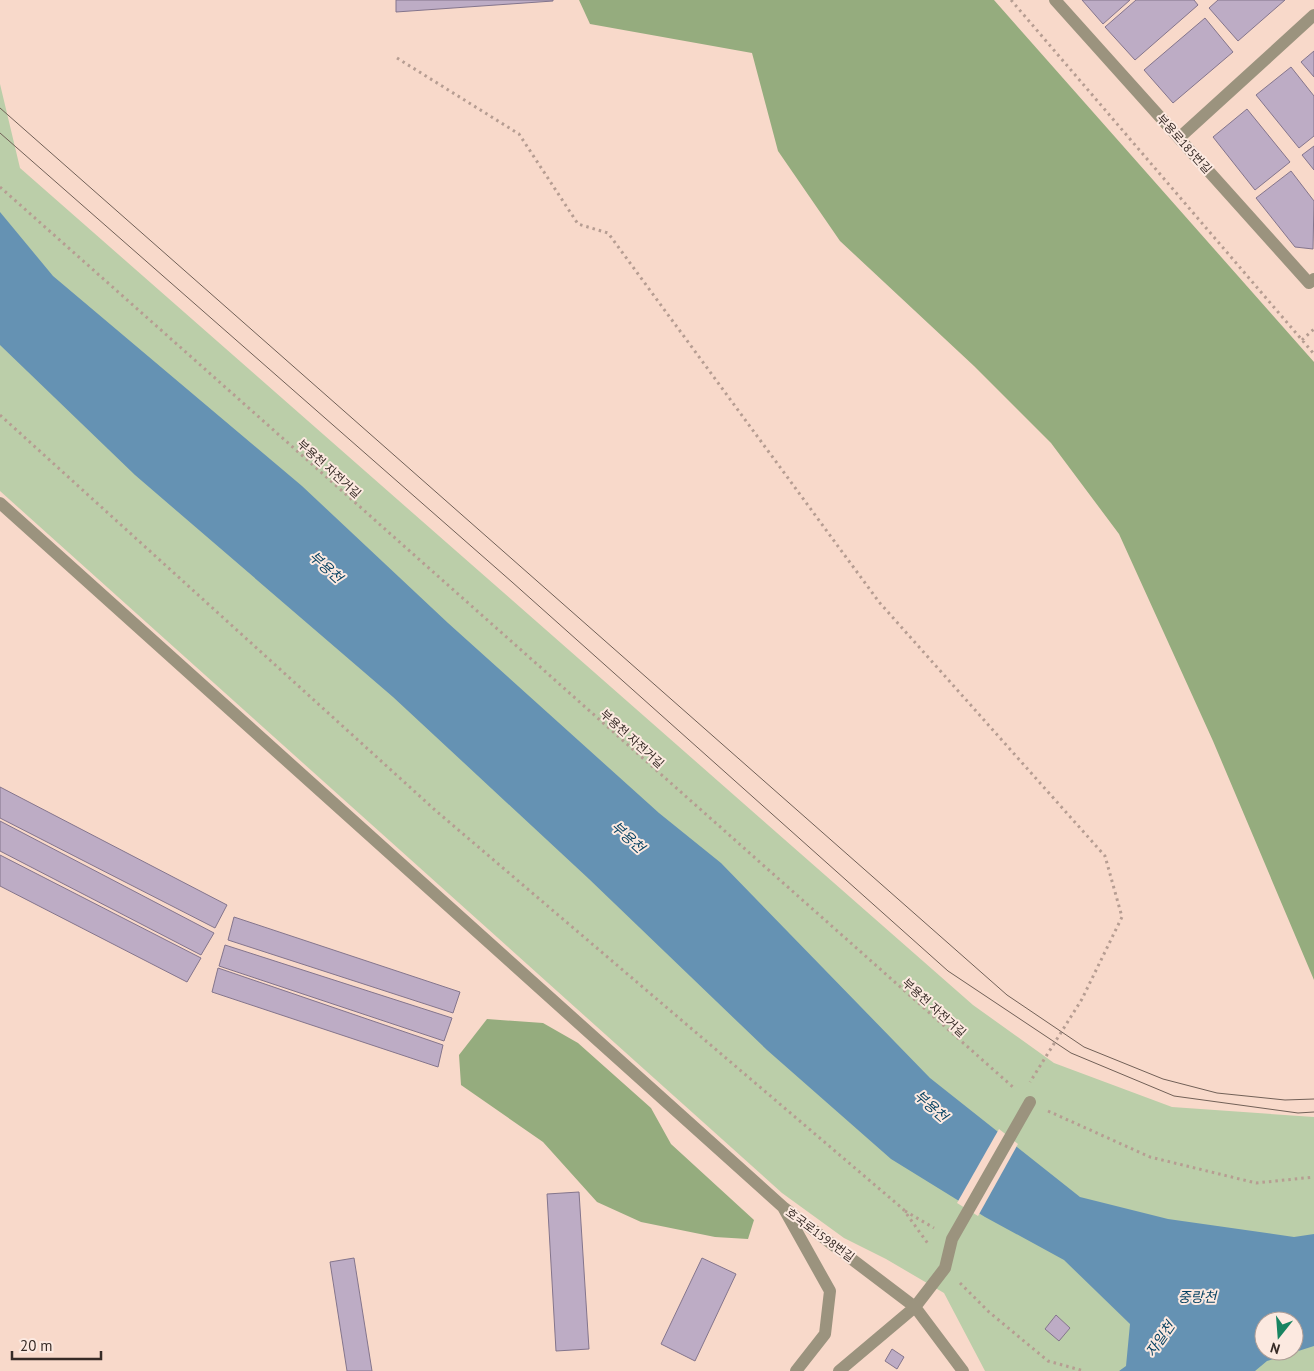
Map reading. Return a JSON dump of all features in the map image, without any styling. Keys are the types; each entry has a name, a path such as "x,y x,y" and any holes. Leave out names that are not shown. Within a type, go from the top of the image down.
{"street":[{"name":"부용로185번길","path":"1055,0 1309,283 1314,279"},
{"path":"1179,138 1314,15"},
{"path":"0,503 783,1207"},
{"path":"838,1371 915,1307 945,1268 952,1239 1026,1098"},
{"name":"호국로1598번길","path":"783,1207 915,1307 963,1371"},
{"name":"호국로1598번길","path":"783,1207 830,1291 825,1334 796,1371"}],"path":[{"path":"1011,0 1314,354"},
{"path":"397,58 519,134 578,224 608,234 879,602 1105,856 1122,917 1082,999 1026,1098"},
{"name":"부용천 자전거길","path":"0,187 971,1053 1026,1098 1088,1131 1150,1157 1256,1182 1314,1178"},
{"path":"1302,340 1314,329"},
{"path":"0,416 435,810 903,1209 952,1239"},
{"path":"903,1209 945,1268 989,1312 1048,1361 1084,1371"}],"green space":[{"path":"579,0 994,0 1314,362 1314,980 1213,741 1119,534 1051,443 974,366 840,241 778,151 752,53 590,24"},
{"path":"0,84 20,168 973,1005 1054,1063 1172,1107 1314,1117 1314,1371 985,1371 944,1293 886,1259 844,1238 782,1193 0,491"},
{"path":"487,1019 543,1023 578,1043 651,1108 671,1144 754,1220 748,1239 715,1237 641,1222 597,1202 543,1142 461,1085 459,1055"}],"water":[{"name":"중랑천","path":"0,212 53,276 302,486 448,623 659,813 721,863 930,1078 1080,1197 1168,1219 1294,1237 1314,1234 1314,1346 1304,1349 1304,1311 1254,1311 1254,1361 1267,1361 1255,1371 1119,1371 1126,1366 1130,1324 1064,1260 985,1217 891,1159 767,1050 589,879 393,697 135,475 0,345"}],"pier":[{"path":"999,1129 1018,1144 978,1216 957,1203"}],"building":[{"path":"396,0 553,0 553,1 396,12"},
{"path":"1082,0 1130,0 1103,24"},
{"path":"1136,0 1194,0 1198,5 1135,60 1105,27"},
{"path":"1218,0 1285,0 1238,41 1209,8"},
{"path":"1205,18 1233,52 1173,103 1144,70"},
{"path":"1314,51 1314,77 1301,62"},
{"path":"1291,67 1314,96 1314,136 1299,148 1256,95"},
{"path":"1247,109 1290,162 1255,190 1213,137"},
{"path":"1314,146 1314,170 1302,155"},
{"path":"1291,171 1314,201 1313,249 1295,247 1256,198"},
{"path":"0,787 227,905 215,928 0,818"},
{"path":"0,821 214,933 201,955 0,851"},
{"path":"0,855 201,958 187,982 0,886"},
{"path":"234,917 460,992 453,1013 228,940"},
{"path":"225,945 452,1018 444,1041 219,966"},
{"path":"218,968 443,1045 438,1067 212,992"},
{"path":"579,1192 589,1349 556,1351 547,1194"},
{"path":"354,1258 372,1371 347,1371 330,1262"},
{"path":"702,1258 736,1274 695,1361 661,1344"},
{"path":"1056,1315 1070,1328 1059,1341 1045,1329"},
{"path":"892,1349 904,1357 897,1369 885,1361"}],"tram line":[{"path":"0,108 1007,995 1084,1047 1163,1079 1217,1093 1285,1100 1314,1099"},
{"path":"0,133 512,582 948,971 1071,1053 1174,1096 1298,1113 1314,1112"}],"water label":[{"name":"부용천","path":"326,567"},
{"name":"부용천","path":"628,837"},
{"name":"부용천","path":"931,1106"},
{"name":"자일천","path":"1160,1339"}]}
